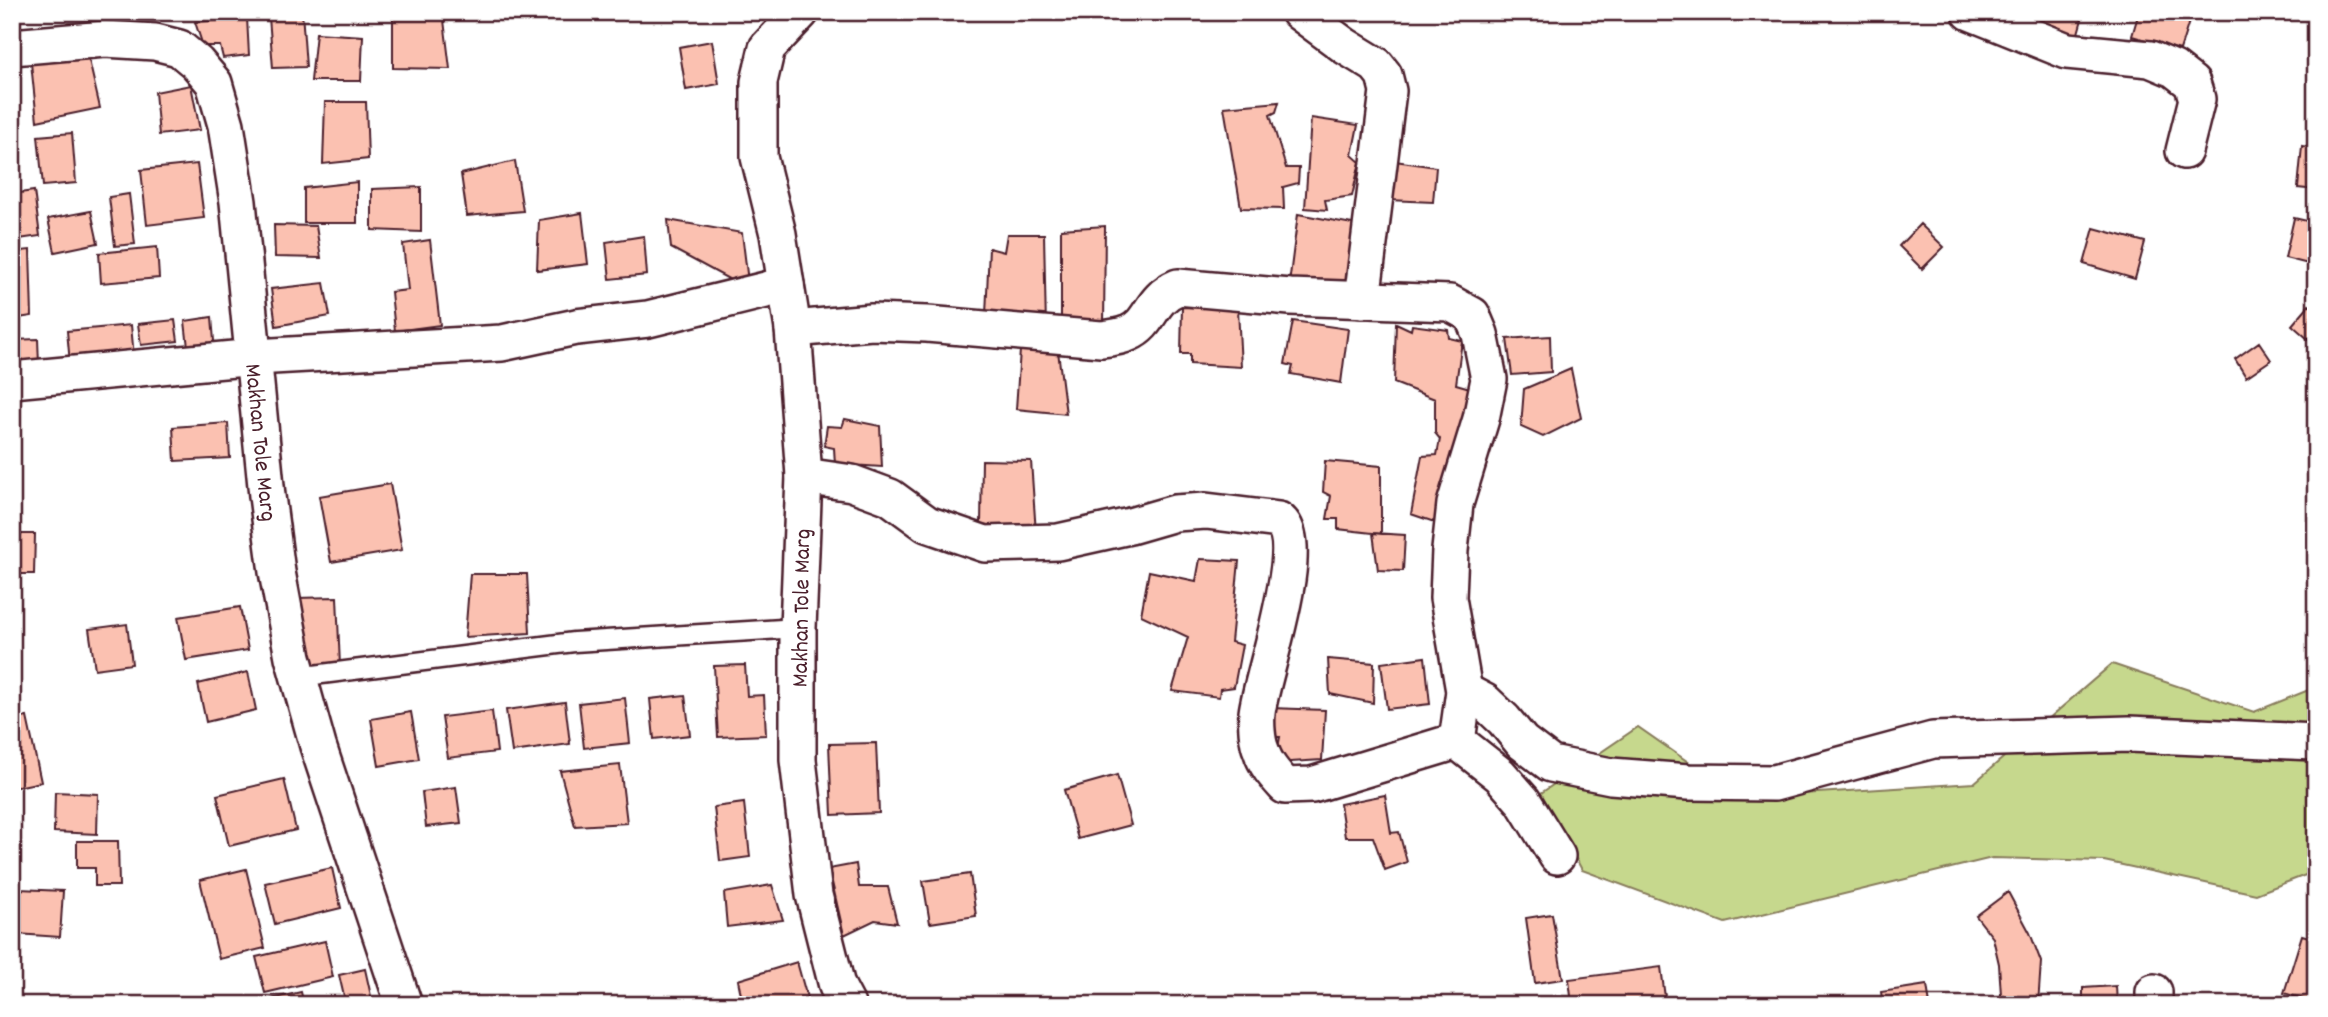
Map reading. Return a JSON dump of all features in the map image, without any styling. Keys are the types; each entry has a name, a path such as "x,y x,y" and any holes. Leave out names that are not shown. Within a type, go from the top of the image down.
{"street":[{"name":"Makhan Tole Marg","path":"800,12 767,48 758,82 759,157 778,234 793,329 804,476 798,760 814,895 837,986 847,1005"},
{"path":"1299,12 1376,65 1384,75 1388,91 1362,300"},
{"path":"1970,12 2067,51 2150,59 2174,69 2192,83 2197,99 2184,151"},
{"name":"Makhan Tole Marg","path":"12,47 105,39 155,42 179,48 197,63 214,83 226,125 238,202 267,496 275,559 298,677 318,746 404,1005"},
{"path":"12,380 255,357 502,343 576,327 648,319 786,285"},
{"path":"793,329 872,322 1101,339 1128,334 1141,326 1164,293 1178,287 1362,300 1450,303 1472,315 1480,334 1489,379 1481,419 1455,504 1448,598 1464,691 1457,741"},
{"path":"804,476 852,483 890,498 927,524 985,544 1058,542 1175,513 1206,511 1279,520 1286,525 1289,538 1288,564 1278,629 1257,713 1260,750 1272,772 1285,786 1312,785 1457,741"},
{"path":"1464,691 1485,702 1522,742 1551,764 1611,776 1688,782 1774,783 1933,740 2129,734 2316,741"},
{"path":"1457,741 1500,775 1523,801 1557,856"}],"lane":[{"path":"298,677 574,642 799,628"}],"green space":[{"path":"2112,664 2254,712 2316,687 2316,871 2256,894 2104,861 1992,858 1725,923 1582,870 1541,793 1638,727 1740,798 1974,783"}],"building":[{"path":"278,12 302,12 306,67 273,68 269,17"},
{"path":"393,12 443,12 450,69 393,68"},
{"path":"2036,12 2084,12 2077,37 2033,19"},
{"path":"2139,12 2192,12 2180,50 2132,36"},
{"path":"247,18 249,55 223,58 220,46 203,46 195,22"},
{"path":"316,33 363,36 361,81 311,81"},
{"path":"712,41 719,84 686,90 679,47"},
{"path":"86,47 100,108 37,121 30,53"},
{"path":"191,85 200,130 159,135 155,92"},
{"path":"325,102 366,102 368,159 323,164"},
{"path":"1279,102 1276,112 1270,115 1286,168 1299,168 1298,183 1283,187 1284,209 1241,208 1224,107"},
{"path":"1311,118 1358,125 1352,155 1360,162 1352,196 1325,200 1327,210 1305,208"},
{"path":"72,133 76,183 43,186 38,136"},
{"path":"2302,146 2316,148 2316,190 2298,188"},
{"path":"515,161 523,211 467,216 461,174"},
{"path":"1395,161 1436,167 1433,202 1389,200"},
{"path":"197,164 204,218 147,225 141,170"},
{"path":"357,182 357,223 304,223 304,188"},
{"path":"421,187 421,232 372,230 372,189"},
{"path":"34,191 40,236 12,240 12,194"},
{"path":"129,194 135,244 115,246 109,197"},
{"path":"91,211 98,243 55,252 48,219"},
{"path":"582,213 588,264 537,270 539,220"},
{"path":"1298,214 1358,225 1349,288 1289,284"},
{"path":"2294,218 2316,223 2316,266 2285,258"},
{"path":"668,220 742,233 749,290 671,248"},
{"path":"1920,224 1944,247 1922,269 1899,246"},
{"path":"274,225 316,226 321,258 275,257"},
{"path":"1105,226 1104,325 1061,324 1061,229"},
{"path":"2094,228 2145,242 2135,279 2084,264"},
{"path":"1007,234 1044,234 1046,329 986,315 989,248 1004,252"},
{"path":"644,236 647,275 610,279 606,242"},
{"path":"430,240 440,325 395,331 391,292 408,290 403,244"},
{"path":"157,247 159,278 101,283 99,253"},
{"path":"30,250 32,316 12,319 12,252"},
{"path":"324,283 330,316 276,326 271,289"},
{"path":"2309,305 2316,311 2316,330 2308,339 2292,325"},
{"path":"1182,307 1238,309 1241,367 1190,364 1190,354 1181,354"},
{"path":"212,317 215,353 189,356 185,321"},
{"path":"175,320 178,341 141,345 138,324"},
{"path":"1293,321 1348,329 1341,383 1291,374 1293,366 1285,364"},
{"path":"1396,323 1411,330 1412,325 1448,330 1449,338 1462,341 1456,384 1470,388 1440,524 1411,514 1422,456 1437,455 1440,439 1435,433 1435,399 1394,383"},
{"path":"131,325 134,357 70,363 67,331"},
{"path":"1550,336 1551,372 1512,375 1507,339"},
{"path":"38,339 39,365 12,366 12,340"},
{"path":"2259,342 2271,360 2246,377 2235,359"},
{"path":"1020,350 1058,351 1066,414 1016,409"},
{"path":"1571,369 1581,418 1543,437 1521,427 1524,389"},
{"path":"845,419 880,426 882,467 835,464 834,448 824,446 827,426 842,427"},
{"path":"228,423 230,458 175,461 173,427"},
{"path":"982,460 1031,461 1036,533 981,525"},
{"path":"1325,461 1381,466 1381,534 1338,529 1338,519 1327,519 1331,496 1323,492"},
{"path":"390,484 402,550 331,562 319,496"},
{"path":"1373,533 1405,535 1403,571 1378,570"},
{"path":"12,534 35,534 34,574 12,574"},
{"path":"1200,559 1239,561 1231,642 1242,645 1234,687 1220,689 1219,697 1172,691 1188,637 1141,615 1149,571 1196,581"},
{"path":"470,574 527,574 530,633 465,637"},
{"path":"337,597 340,666 299,668 296,598"},
{"path":"240,607 248,650 186,660 178,617"},
{"path":"127,624 132,664 95,669 89,629"},
{"path":"1425,657 1430,704 1387,709 1381,663"},
{"path":"1328,659 1374,663 1373,703 1330,694"},
{"path":"745,665 747,696 764,695 766,735 718,737 714,666"},
{"path":"248,672 256,710 206,722 198,684"},
{"path":"685,695 690,735 654,739 650,699"},
{"path":"625,698 630,743 584,748 579,703"},
{"path":"565,702 570,744 512,752 506,710"},
{"path":"1271,708 1325,710 1322,760 1275,763 1280,737 1269,737"},
{"path":"492,711 497,752 448,758 442,717"},
{"path":"411,712 419,759 379,766 371,719"},
{"path":"27,717 41,782 12,788 12,720"},
{"path":"876,743 879,813 832,815 829,744"},
{"path":"620,765 627,823 575,826 560,771"},
{"path":"1117,775 1131,825 1078,839 1064,790"},
{"path":"284,779 296,830 229,846 217,795"},
{"path":"456,787 461,823 426,827 422,792"},
{"path":"55,792 98,794 97,834 54,832"},
{"path":"1385,795 1391,833 1399,832 1407,862 1385,870 1373,837 1345,837 1340,804"},
{"path":"744,803 750,857 720,861 714,807"},
{"path":"77,841 118,841 119,886 95,886 95,868 77,868"},
{"path":"856,864 859,887 888,887 897,923 875,920 844,935 829,869"},
{"path":"332,868 341,908 275,924 265,883"},
{"path":"246,869 265,948 219,959 200,880"},
{"path":"970,874 976,916 930,923 923,881"},
{"path":"772,885 783,920 727,927 724,893"},
{"path":"19,889 63,891 60,937 17,934"},
{"path":"2008,892 2030,933 2041,962 2038,1005 1998,1005 2001,995 1999,964 1993,938 1976,916"},
{"path":"1552,914 1563,979 1535,983 1526,918"},
{"path":"2302,935 2316,939 2316,1003 2284,993"},
{"path":"325,941 333,977 265,993 256,957"},
{"path":"797,962 809,1005 743,1005 738,980"},
{"path":"1661,967 1666,1005 1572,1005 1569,979"},
{"path":"365,969 373,1005 346,1005 339,975"},
{"path":"1927,985 1930,1005 1883,1005 1881,992"},
{"path":"2116,986 2117,1005 2083,1005 2083,988"},
{"path":"301,992 304,1005 245,1005"}]}
